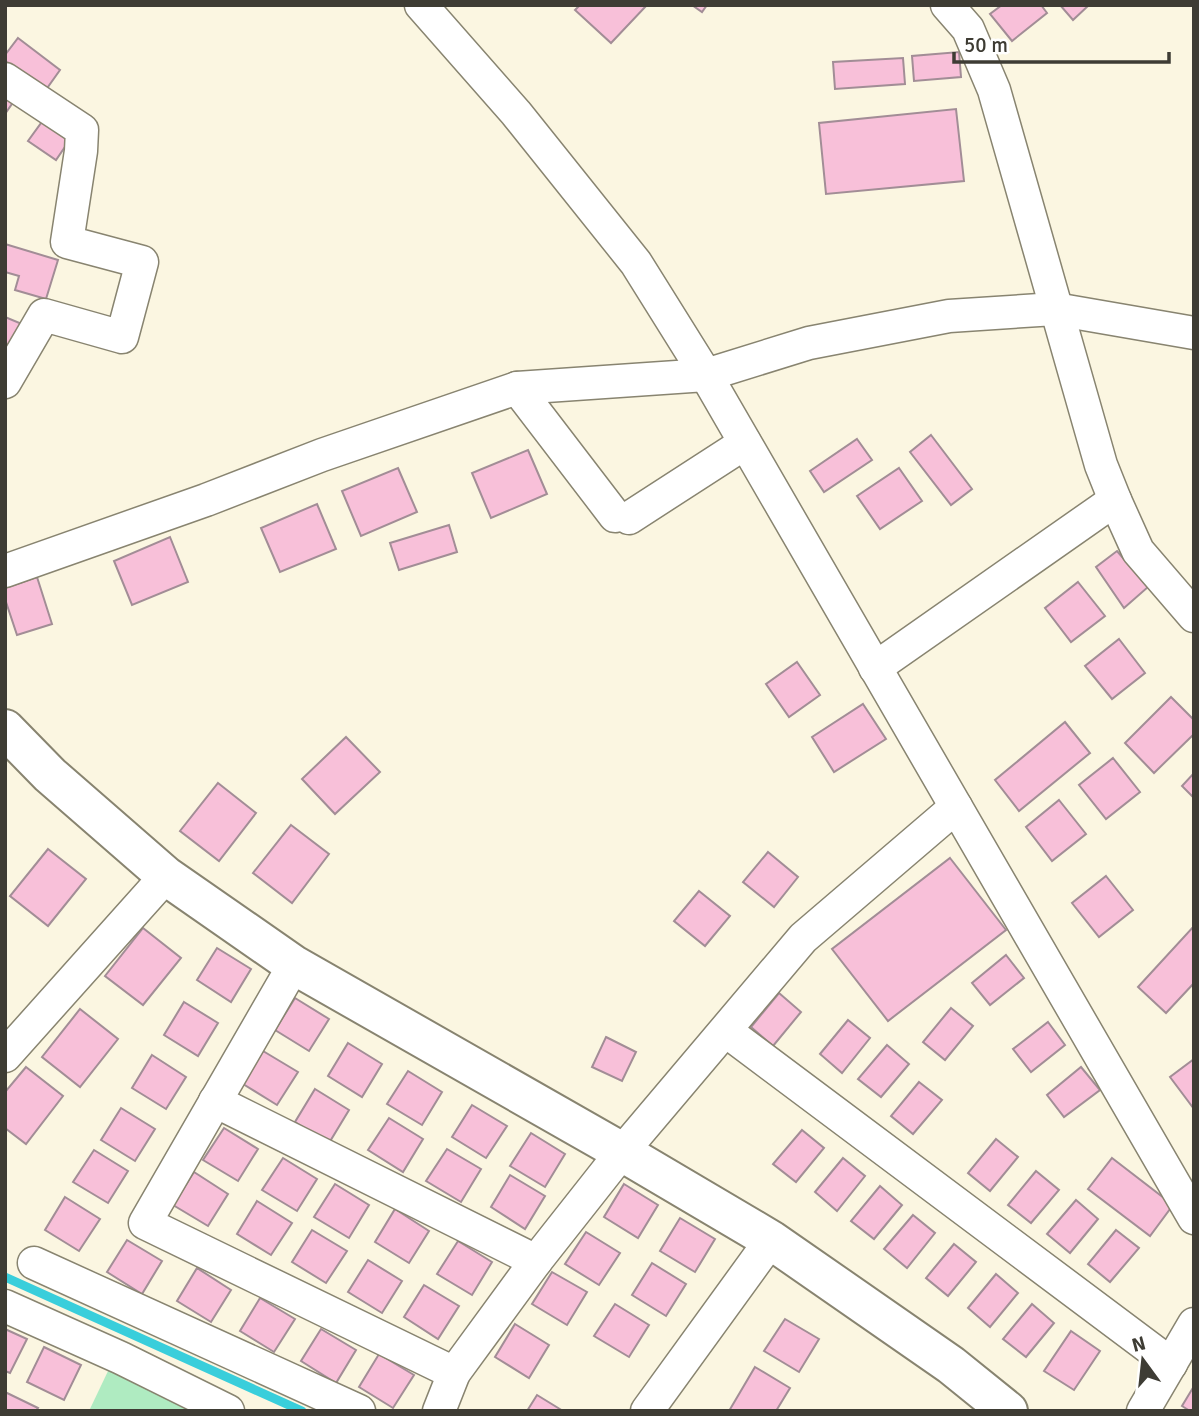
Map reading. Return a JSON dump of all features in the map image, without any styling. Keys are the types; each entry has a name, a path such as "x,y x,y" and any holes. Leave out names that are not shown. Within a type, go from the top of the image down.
{"street":[{"path":"421,5 516,113 636,263 706,376 1194,1218"},
{"path":"947,5 968,29 994,90 1101,465 1115,500 1138,551 1194,616"},
{"path":"5,79 82,130 67,242 142,262 122,337 44,316 5,382"},
{"path":"5,571 206,500 322,455 517,388 706,376 808,344 949,316 1055,309 1194,333"},
{"path":"517,388 622,517 745,443"},
{"path":"875,668 1115,500"},
{"path":"5,729 50,775 166,876 294,965 771,1240 951,1365 1008,1411"},
{"path":"439,1411 454,1373 536,1261 622,1152 803,938 956,807"},
{"path":"5,1056 166,876"},
{"path":"294,965 145,1223 454,1373"},
{"path":"726,1031 1171,1364"},
{"path":"215,1101 536,1261"},
{"path":"647,1411 771,1240"},
{"path":"34,1263 359,1411"},
{"path":"5,1306 121,1357 228,1411"},
{"path":"1143,1411 1194,1324"}],"green space":[{"path":"109,1369 199,1411 89,1411"}],"building":[{"path":"580,5 647,5 611,43 575,10"},
{"path":"692,5 707,5 702,12"},
{"path":"1002,5 1041,5 1047,13 1012,41 990,14"},
{"path":"1060,5 1089,5 1073,20"},
{"path":"18,38 60,70 45,91 5,61 5,55"},
{"path":"959,52 961,77 914,81 912,56"},
{"path":"903,58 905,84 835,89 833,62"},
{"path":"5,91 16,98 5,114"},
{"path":"956,109 964,181 826,194 819,123"},
{"path":"44,119 71,138 56,160 28,141"},
{"path":"5,244 58,260 46,299 15,290 19,276 5,272"},
{"path":"5,317 22,324 5,363"},
{"path":"931,435 972,489 951,505 910,452"},
{"path":"857,439 872,460 824,492 810,471"},
{"path":"528,450 547,494 491,518 472,473"},
{"path":"398,468 417,512 361,536 342,491"},
{"path":"899,468 922,501 880,529 857,496"},
{"path":"317,504 336,549 280,572 261,528"},
{"path":"449,525 457,552 399,570 390,543"},
{"path":"170,537 188,582 132,605 114,561"},
{"path":"1117,551 1148,587 1124,608 1096,567"},
{"path":"37,577 52,624 17,635 5,599 5,588"},
{"path":"1078,582 1105,616 1071,642 1045,608"},
{"path":"1119,639 1145,673 1112,699 1085,666"},
{"path":"797,662 820,695 789,717 766,684"},
{"path":"1171,697 1194,720 1194,734 1154,773 1125,743"},
{"path":"863,704 886,739 834,772 812,737"},
{"path":"1065,722 1090,753 1019,811 995,780"},
{"path":"346,737 380,772 335,814 302,779"},
{"path":"1113,758 1140,792 1106,819 1079,785"},
{"path":"1194,773 1194,798 1182,786"},
{"path":"218,783 256,813 219,861 180,831"},
{"path":"1059,800 1086,834 1052,861 1026,827"},
{"path":"291,825 329,854 292,903 253,873"},
{"path":"48,849 86,879 48,926 10,896"},
{"path":"768,852 798,877 774,907 743,882"},
{"path":"950,858 1006,930 888,1021 832,949"},
{"path":"1106,876 1133,910 1099,937 1072,903"},
{"path":"699,891 730,916 705,946 674,921"},
{"path":"1194,926 1194,983 1166,1013 1138,987"},
{"path":"143,928 181,958 143,1005 105,976"},
{"path":"217,948 251,969 231,1002 197,980"},
{"path":"1006,955 1024,978 990,1005 972,983"},
{"path":"779,993 801,1012 773,1046 751,1027"},
{"path":"295,998 329,1019 309,1051 275,1030"},
{"path":"184,1002 218,1023 198,1056 164,1035"},
{"path":"951,1008 973,1026 945,1060 923,1042"},
{"path":"80,1009 118,1039 80,1087 42,1057"},
{"path":"848,1020 870,1038 842,1073 820,1054"},
{"path":"1048,1022 1065,1045 1031,1072 1013,1049"},
{"path":"606,1037 636,1052 622,1081 592,1067"},
{"path":"348,1043 382,1064 362,1097 328,1076"},
{"path":"887,1045 909,1064 881,1097 858,1079"},
{"path":"263,1051 298,1072 277,1105 243,1084"},
{"path":"152,1055 186,1077 166,1109 132,1088"},
{"path":"1194,1059 1194,1109 1170,1077"},
{"path":"26,1067 63,1096 26,1144 5,1128 5,1092"},
{"path":"1081,1067 1100,1090 1064,1117 1047,1095"},
{"path":"408,1071 442,1092 422,1125 387,1104"},
{"path":"919,1082 942,1100 913,1134 891,1116"},
{"path":"315,1089 349,1110 329,1143 295,1122"},
{"path":"472,1105 507,1126 486,1158 452,1137"},
{"path":"121,1108 155,1129 135,1161 101,1140"},
{"path":"389,1118 423,1139 403,1172 368,1150"},
{"path":"224,1128 258,1149 238,1181 203,1160"},
{"path":"802,1130 824,1148 796,1182 773,1164"},
{"path":"531,1133 565,1154 545,1187 510,1166"},
{"path":"996,1139 1018,1157 990,1191 968,1173"},
{"path":"447,1149 481,1169 461,1202 426,1181"},
{"path":"94,1150 128,1171 108,1203 73,1182"},
{"path":"283,1158 317,1179 297,1211 262,1190"},
{"path":"843,1158 865,1176 837,1211 815,1192"},
{"path":"1112,1158 1173,1205 1150,1236 1088,1189"},
{"path":"1036,1171 1059,1190 1031,1223 1008,1205"},
{"path":"194,1172 228,1194 208,1226 173,1205"},
{"path":"510,1175 545,1196 525,1229 491,1207"},
{"path":"335,1184 369,1205 349,1238 314,1217"},
{"path":"624,1184 658,1205 638,1238 604,1217"},
{"path":"880,1186 902,1205 874,1239 851,1221"},
{"path":"65,1197 100,1219 79,1251 45,1230"},
{"path":"1076,1200 1098,1219 1070,1253 1047,1234"},
{"path":"257,1201 292,1223 271,1255 237,1234"},
{"path":"395,1209 429,1231 409,1263 375,1242"},
{"path":"913,1215 935,1233 907,1268 884,1249"},
{"path":"680,1218 715,1239 695,1272 660,1251"},
{"path":"312,1230 347,1251 326,1283 292,1262"},
{"path":"1116,1230 1139,1248 1110,1282 1088,1264"},
{"path":"586,1232 620,1253 599,1285 565,1264"},
{"path":"127,1240 162,1261 142,1294 107,1272"},
{"path":"458,1241 492,1262 472,1295 437,1274"},
{"path":"954,1244 976,1262 948,1296 926,1278"},
{"path":"368,1260 402,1281 382,1313 348,1292"},
{"path":"652,1263 686,1284 666,1316 632,1295"},
{"path":"197,1268 231,1290 211,1322 177,1301"},
{"path":"552,1272 587,1292 567,1325 532,1304"},
{"path":"996,1274 1018,1293 990,1327 968,1308"},
{"path":"424,1285 459,1306 438,1339 404,1317"},
{"path":"260,1298 295,1319 274,1352 240,1331"},
{"path":"615,1304 649,1325 629,1357 594,1336"},
{"path":"1032,1304 1054,1323 1026,1357 1003,1339"},
{"path":"785,1319 819,1339 799,1372 764,1351"},
{"path":"515,1324 549,1345 529,1378 495,1357"},
{"path":"5,1329 27,1339 10,1373 5,1371"},
{"path":"321,1329 356,1350 336,1383 301,1361"},
{"path":"1071,1331 1100,1351 1074,1390 1044,1371"},
{"path":"44,1347 81,1365 64,1400 27,1382"},
{"path":"379,1354 414,1375 393,1408 359,1387"},
{"path":"755,1367 790,1388 776,1411 729,1411"},
{"path":"1194,1386 1194,1411 1190,1411 1182,1406"},
{"path":"5,1392 38,1408 36,1411 5,1411"},
{"path":"537,1395 563,1411 527,1411"}],"waterway":[{"path":"5,1277 302,1411"}]}
